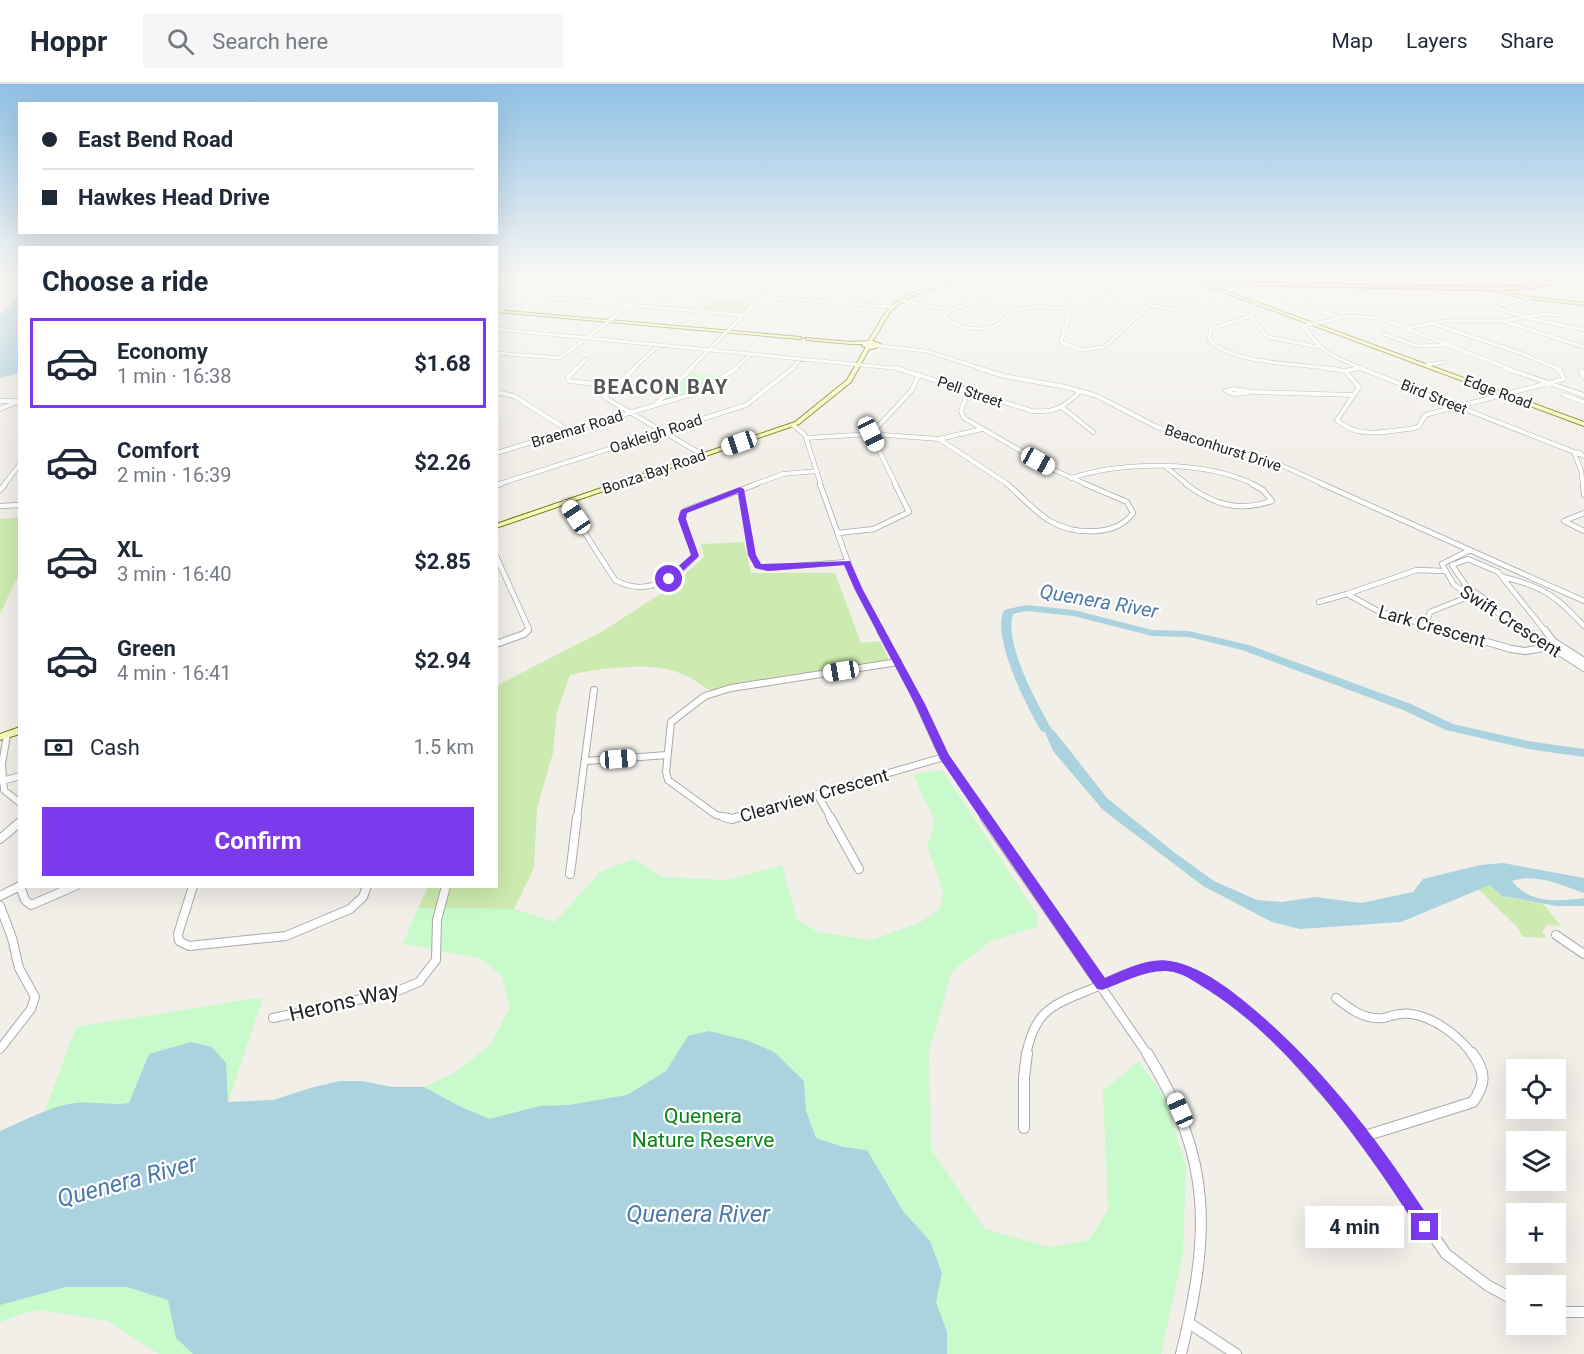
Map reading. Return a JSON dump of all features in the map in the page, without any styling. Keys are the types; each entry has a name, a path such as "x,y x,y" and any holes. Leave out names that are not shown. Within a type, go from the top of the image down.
{"street":[{"name":"Pell Street","path":"569,336 900,368 1020,409 1045,411 1063,408"},
{"path":"656,405 722,336"},
{"path":"779,336 877,345"},
{"name":"Bonza Bay Road","path":"860,364 866,345 874,336"},
{"name":"Bonza Bay Road","path":"498,524 781,429 796,427 849,381 877,345 875,341 877,336"},
{"path":"1063,336 1061,342 1072,348 1093,350 1104,347 1116,336"},
{"path":"1208,336 1209,342 1217,349 1244,358 1345,371 1360,368"},
{"name":"Bird Street","path":"1267,336 1318,347 1328,355 1577,454"},
{"path":"1310,336 1318,347"},
{"name":"Edge Road","path":"1347,336 1584,424"},
{"path":"1390,336 1417,346 1448,345"},
{"path":"1426,336 1584,395"},
{"path":"1345,371 1358,385 1358,389 1338,417 1338,422 1352,430 1367,432 1415,428 1419,426 1423,416 1564,379 1557,368 1471,336"},
{"path":"1548,336 1584,347"},
{"path":"498,353 555,359 563,356 587,338"},
{"path":"1572,344 1584,342"},
{"path":"659,345 604,397 703,455"},
{"name":"Beaconhurst Drive","path":"877,345 931,352 1004,376 1080,391 1102,398 1157,427 1283,466 1584,601"},
{"name":"Braemar Road","path":"498,452 703,390 738,367 751,354"},
{"path":"586,359 568,377 569,381 614,386"},
{"name":"Oakleigh Road","path":"498,484 748,404 789,373 800,359"},
{"path":"1426,365 1445,362"},
{"path":"1584,371 1581,372 1584,377"},
{"path":"871,434 912,390 919,374"},
{"path":"1253,392 1234,394 1226,391 1233,389 1253,392 1352,395"},
{"path":"939,439 1004,481 1050,521 1061,527 1090,531 1107,530 1126,523 1132,517 1132,509 1127,502 1071,478 961,415 968,391"},
{"path":"1080,391 1063,408 1093,432"},
{"path":"498,392 514,396 569,431"},
{"path":"1564,395 1584,402"},
{"path":"0,401 18,401"},
{"path":"0,409 18,402"},
{"path":"796,427 806,438 847,562 859,590 898,662 944,757 1102,984 1169,1087 1192,1146 1201,1188 1202,1235 1189,1323 1181,1354"},
{"path":"806,438 871,434 939,439 982,429"},
{"path":"838,533 874,529 909,512 871,434"},
{"path":"1584,454 1575,456 1582,469 1584,495"},
{"path":"1071,478 1108,467 1166,466 1229,474 1267,494 1272,501 1235,508 1220,506 1166,466"},
{"path":"0,490 18,467"},
{"path":"565,502 615,580 626,586 647,586 664,582 695,556 682,519 684,512 787,473 817,471"},
{"path":"740,489 752,555 758,566 768,568 847,562"},
{"path":"0,506 18,505"},
{"path":"1582,515 1564,522 1584,531"},
{"name":"Swift Crescent","path":"1470,550 1442,564 1454,585 1584,668"},
{"path":"1494,605 1467,588 1452,565 1471,559 1496,570 1556,644 1584,662"},
{"path":"498,566 529,629 524,634 498,643"},
{"name":"Lark Crescent","path":"1347,594 1417,570 1444,571"},
{"path":"1503,578 1528,584 1561,600 1584,626"},
{"path":"1319,602 1347,594"},
{"name":"Lark Crescent","path":"1347,594 1378,611 1517,650 1550,647"},
{"path":"1426,625 1430,612 1470,596"},
{"path":"1521,628 1540,626"},
{"name":"Clearview Crescent","path":"898,662 713,693 695,703 671,722 666,772 668,780 709,811 724,819 738,818 944,757"},
{"path":"570,874 594,690"},
{"path":"18,731 3,736 2,781 6,794 18,802"},
{"path":"586,761 667,755"},
{"path":"2,781 18,777"},
{"path":"817,794 859,869"},
{"path":"0,839 18,824"},
{"path":"0,896 18,887"},
{"path":"21,888 27,903 33,905 71,888"},
{"path":"192,888 178,934 179,941 189,946 286,936 350,909 363,897 366,888"},
{"name":"Herons Way","path":"273,1018 394,992 419,982 436,960 437,920 445,888"},
{"path":"0,906 12,938 19,968 35,997 32,1009 0,1049"},
{"path":"1556,934 1584,954"},
{"path":"1024,1128 1025,1056 1033,1028 1042,1014 1054,1004 1102,984 1157,966 1179,968 1199,977 1229,997 1269,1029 1365,1136 1446,1254 1487,1285 1506,1295"},
{"path":"1336,998 1355,1013 1372,1018 1410,1013 1446,1028 1467,1047 1475,1058 1482,1076 1483,1086 1480,1095 1473,1102 1365,1136"},
{"path":"1566,1312 1584,1312"},
{"path":"1189,1323 1236,1354"}],"green space":[{"path":"691,372 722,377 707,387 663,401"},
{"path":"18,517 18,576 0,614 0,519"},
{"path":"744,542 751,573 835,573 861,643 880,641 889,661 711,691 682,674 657,668 611,668 570,675 557,712 553,753 537,808 534,868 514,909 418,908 428,888 498,888 498,685 603,631 671,587 704,557 701,544"},
{"name":"Quenera Nature Reserve","path":"942,770 1038,916 1037,927 991,941 952,971 929,1052 931,1149 985,1229 1048,1247 1089,1240 1108,1210 1103,1091 1139,1061 1165,1098 1186,1167 1183,1254 1161,1354 159,1354 108,1321 43,1310 23,1313 0,1322 0,1131 44,1113 76,1027 263,997 228,1102 273,1100 340,1081 362,1081 392,1087 424,1087 454,1073 491,1044 510,1007 502,976 480,958 403,944 418,908 514,909 555,922 601,871 635,859 662,877 727,880 782,865 797,919 818,932 871,940 921,922 940,909 943,891 927,846 935,822 913,774"},
{"path":"1490,885 1502,896 1543,904 1561,926 1547,925 1542,931 1546,938 1523,937 1517,927 1478,889"}],"water":[{"path":"0,336 18,336 18,373 0,378"},
{"path":"1037,714 1056,733 1107,798 1214,881 1257,900 1282,902 1315,897 1361,903 1413,892 1423,879 1480,865 1503,863 1584,878 1584,893 1539,879 1512,881 1527,894 1535,897 1554,900 1584,898 1584,906 1557,906 1502,896 1490,885 1401,922 1300,929 1272,922 1203,886 1103,810 1053,751"},
{"name":"Quenera River","path":"709,1031 746,1040 774,1052 804,1081 806,1111 816,1138 843,1147 867,1150 903,1211 930,1241 942,1273 936,1302 947,1332 947,1354 193,1354 176,1338 168,1300 127,1287 66,1287 0,1305 0,1131 43,1112 69,1104 129,1103 149,1054 191,1042 212,1047 226,1063 228,1102 273,1100 340,1081 362,1081 392,1087 424,1087 461,1107 490,1119 540,1106 569,1105 627,1095 666,1071 688,1036"}],"waterway":[{"name":"Quenera River","path":"1045,728 1009,647 1005,626 1008,612 1026,608 1074,613 1152,633 1189,634 1245,647 1407,707 1450,727 1528,745 1584,753"}],"district":[{"name":"BEACON BAY","path":"661,387"}],"route":[{"path":"669,579 695,556 682,514 686,510 740,489 752,555 756,565 768,568 847,562 859,590 920,704 944,757 1102,984 1145,968 1168,966 1190,972 1229,997 1282,1042 1365,1136 1386,1164 1425,1227"}]}
